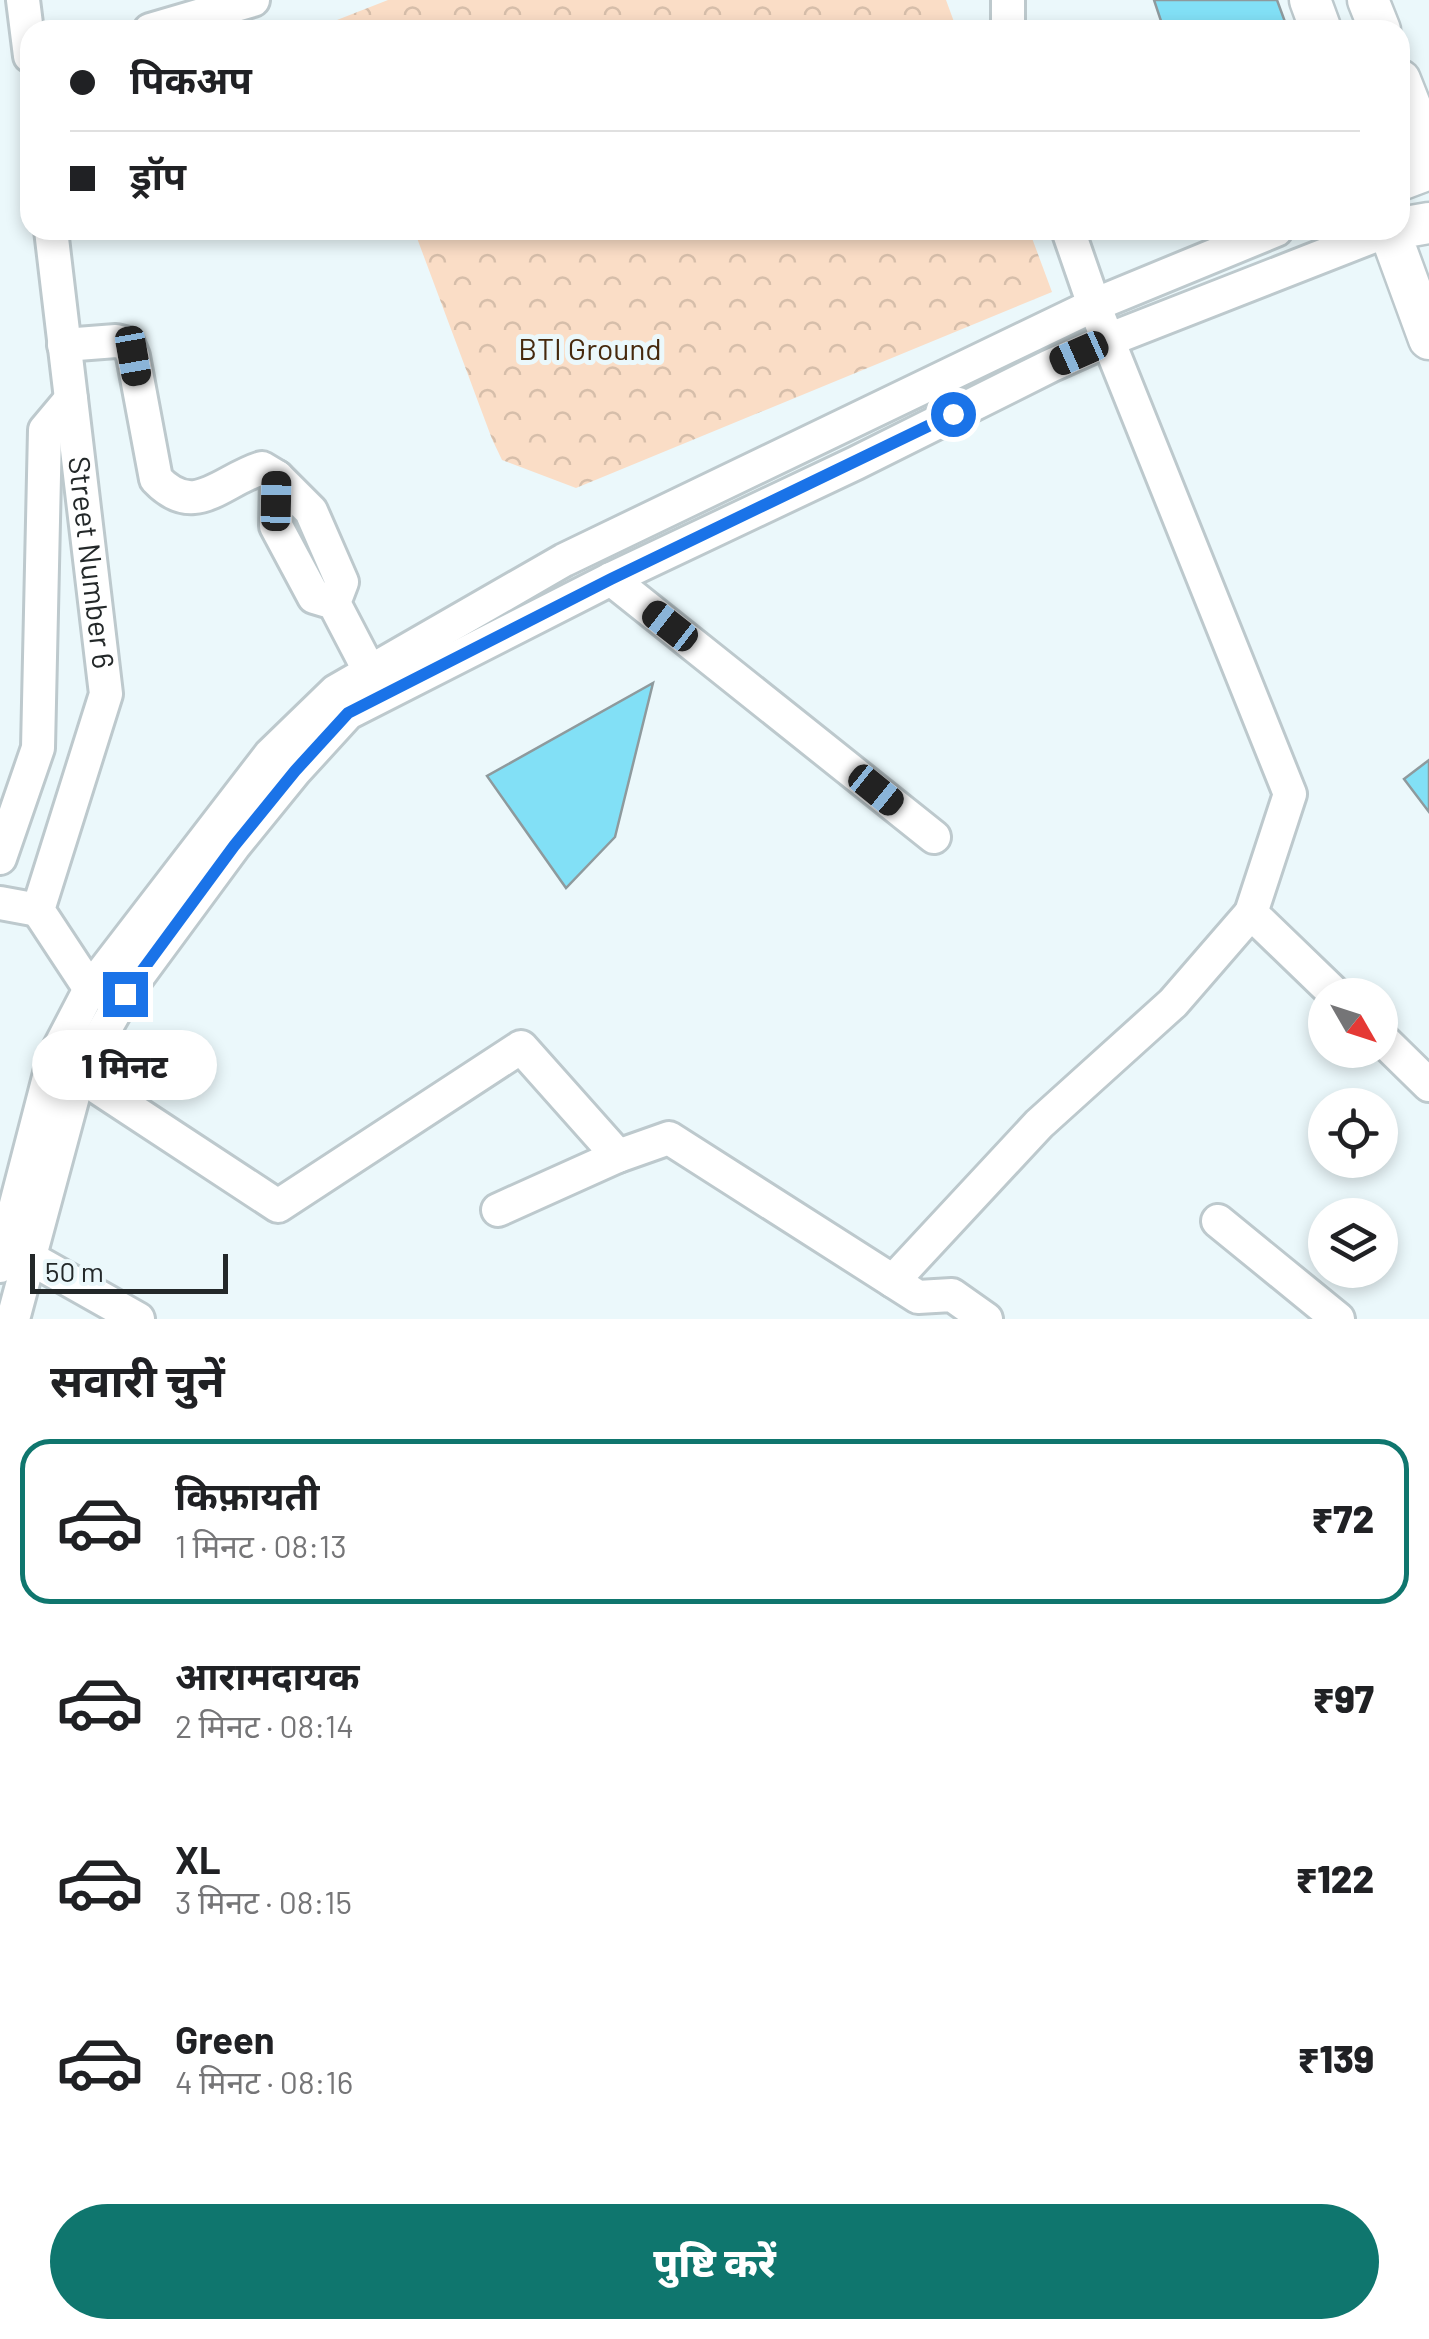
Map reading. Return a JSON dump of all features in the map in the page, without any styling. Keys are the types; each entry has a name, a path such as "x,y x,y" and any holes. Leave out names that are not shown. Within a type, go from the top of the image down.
{"main road":[{"path":"1410,105 1429,153"},
{"path":"1394,240 1429,340"}],"street":[{"path":"184,20 253,0"},
{"name":"Street Number 6","path":"38,910 106,694 51,240"},
{"path":"892,1281 1039,1124 1173,1003 1251,913 1290,794 1071,240"},
{"path":"13,1319 12,1256 90,989 270,755 336,691 564,560 1094,305 1252,240"},
{"path":"66,1066 125,994 234,846 348,713 611,579 1050,366 1364,240"},
{"path":"64,345 116,340 128,344 153,469 168,492 185,499 207,496 262,468 277,476 276,526 314,597 334,602 370,672"},
{"path":"0,858 38,748 45,430 71,399"},
{"path":"839,427 856,462"},
{"path":"611,579 934,837"},
{"path":"0,903 38,910 90,989"},
{"path":"1251,913 1318,978"},
{"path":"66,1066 278,1206 521,1047 618,1156"},
{"path":"1398,1055 1429,1084"},
{"path":"498,1210 618,1156 669,1138 918,1297 952,1295 986,1319"},
{"path":"1218,1221 1338,1319"},
{"path":"12,1256 138,1319"}],"green space":[{"path":"388,0 946,0 953,20 337,20"},
{"name":"BTI Ground","path":"418,240 1033,240 1052,292 576,488 502,460"}],"building":[{"path":"1154,0 1277,0 1284,20 1161,20"},
{"path":"653,683 615,837 566,888 487,776"},
{"path":"1429,760 1429,812 1404,779"}],"route":[{"path":"125,994 234,846 348,713 611,579 953,414"}]}
